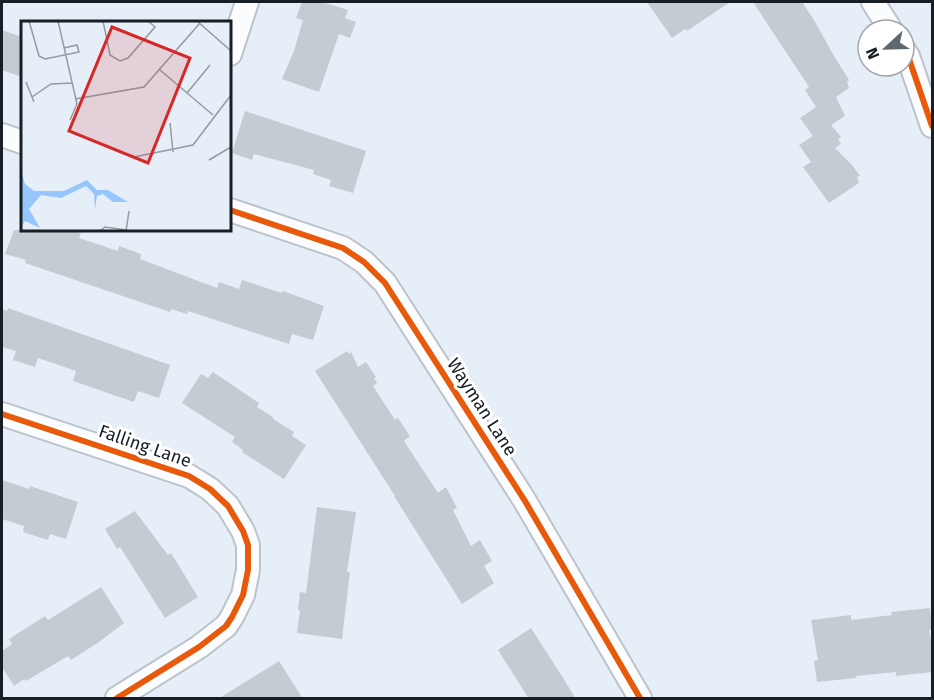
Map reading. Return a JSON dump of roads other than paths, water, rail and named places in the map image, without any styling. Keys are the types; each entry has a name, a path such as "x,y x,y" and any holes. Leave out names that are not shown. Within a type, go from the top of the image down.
{"street":[{"path":"231,51 247,2"},
{"path":"873,2 883,18"},
{"path":"916,78 932,126"},
{"path":"2,135 21,142"},
{"name":"Wayman Lane","path":"231,210 343,248 364,262 385,284 525,501 640,699"},
{"name":"Falling Lane","path":"2,414 189,476 210,489 228,506 243,531 248,545 248,570 243,595 226,626 199,647 117,699"}]}
